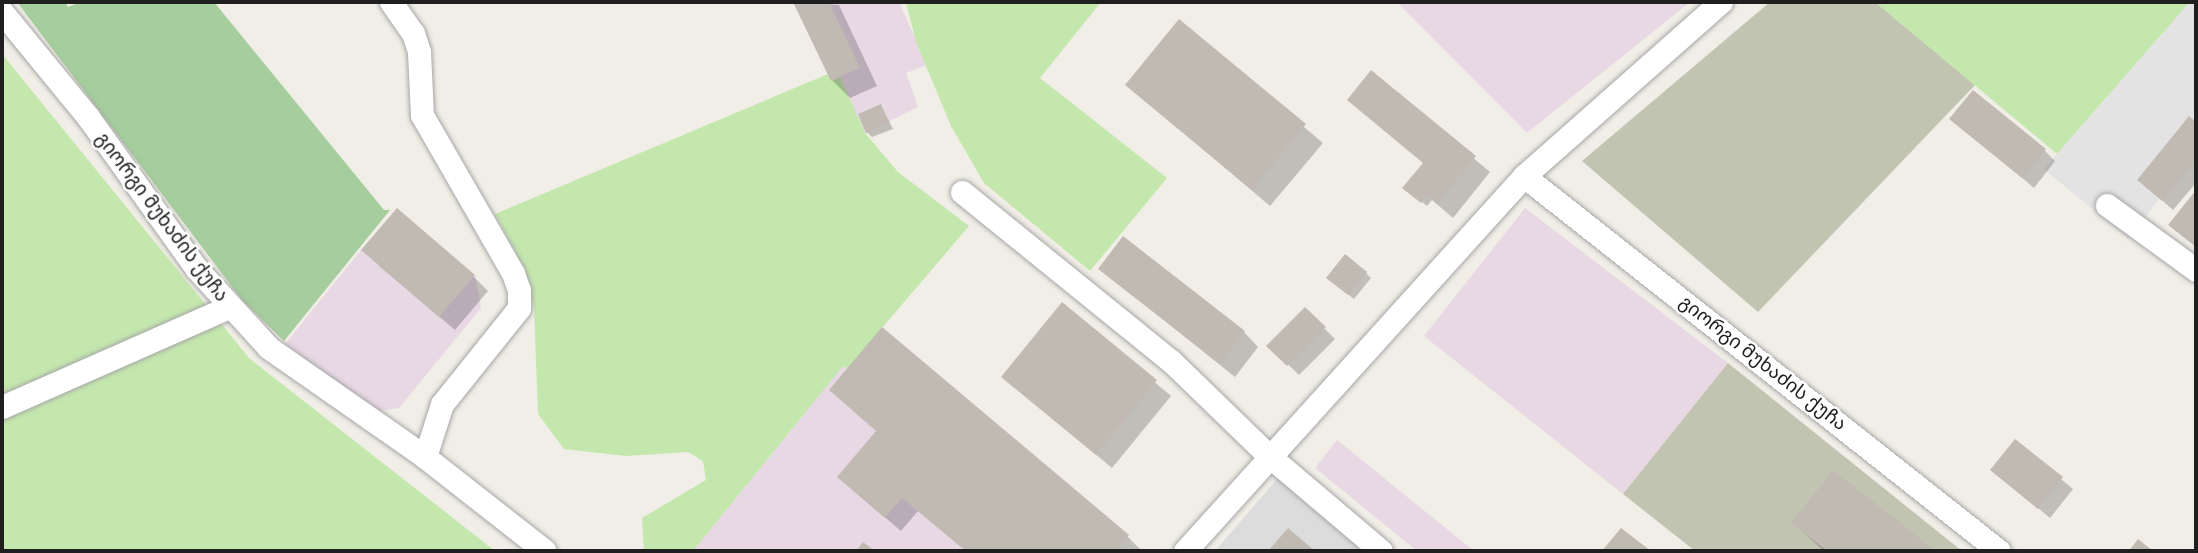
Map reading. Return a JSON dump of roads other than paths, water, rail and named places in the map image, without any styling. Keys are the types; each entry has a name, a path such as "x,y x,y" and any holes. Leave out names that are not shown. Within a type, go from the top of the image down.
{"street":[{"path":"391,2 413,33 419,52 422,115 513,273 519,290 519,308 442,404 425,457"},
{"path":"1185,551 1268,456 1524,176 1721,2"},
{"name":"გიორგი მუხაძის ქუჩა","path":"2,12 88,117 196,268 269,348 425,457 541,550"},
{"name":"გიორგი მუხაძის ქუჩა","path":"1524,176 1999,551"},
{"path":"962,192 1171,361 1268,456 1381,551"},
{"path":"2107,205 2196,270"},
{"path":"2,407 229,307"}]}
